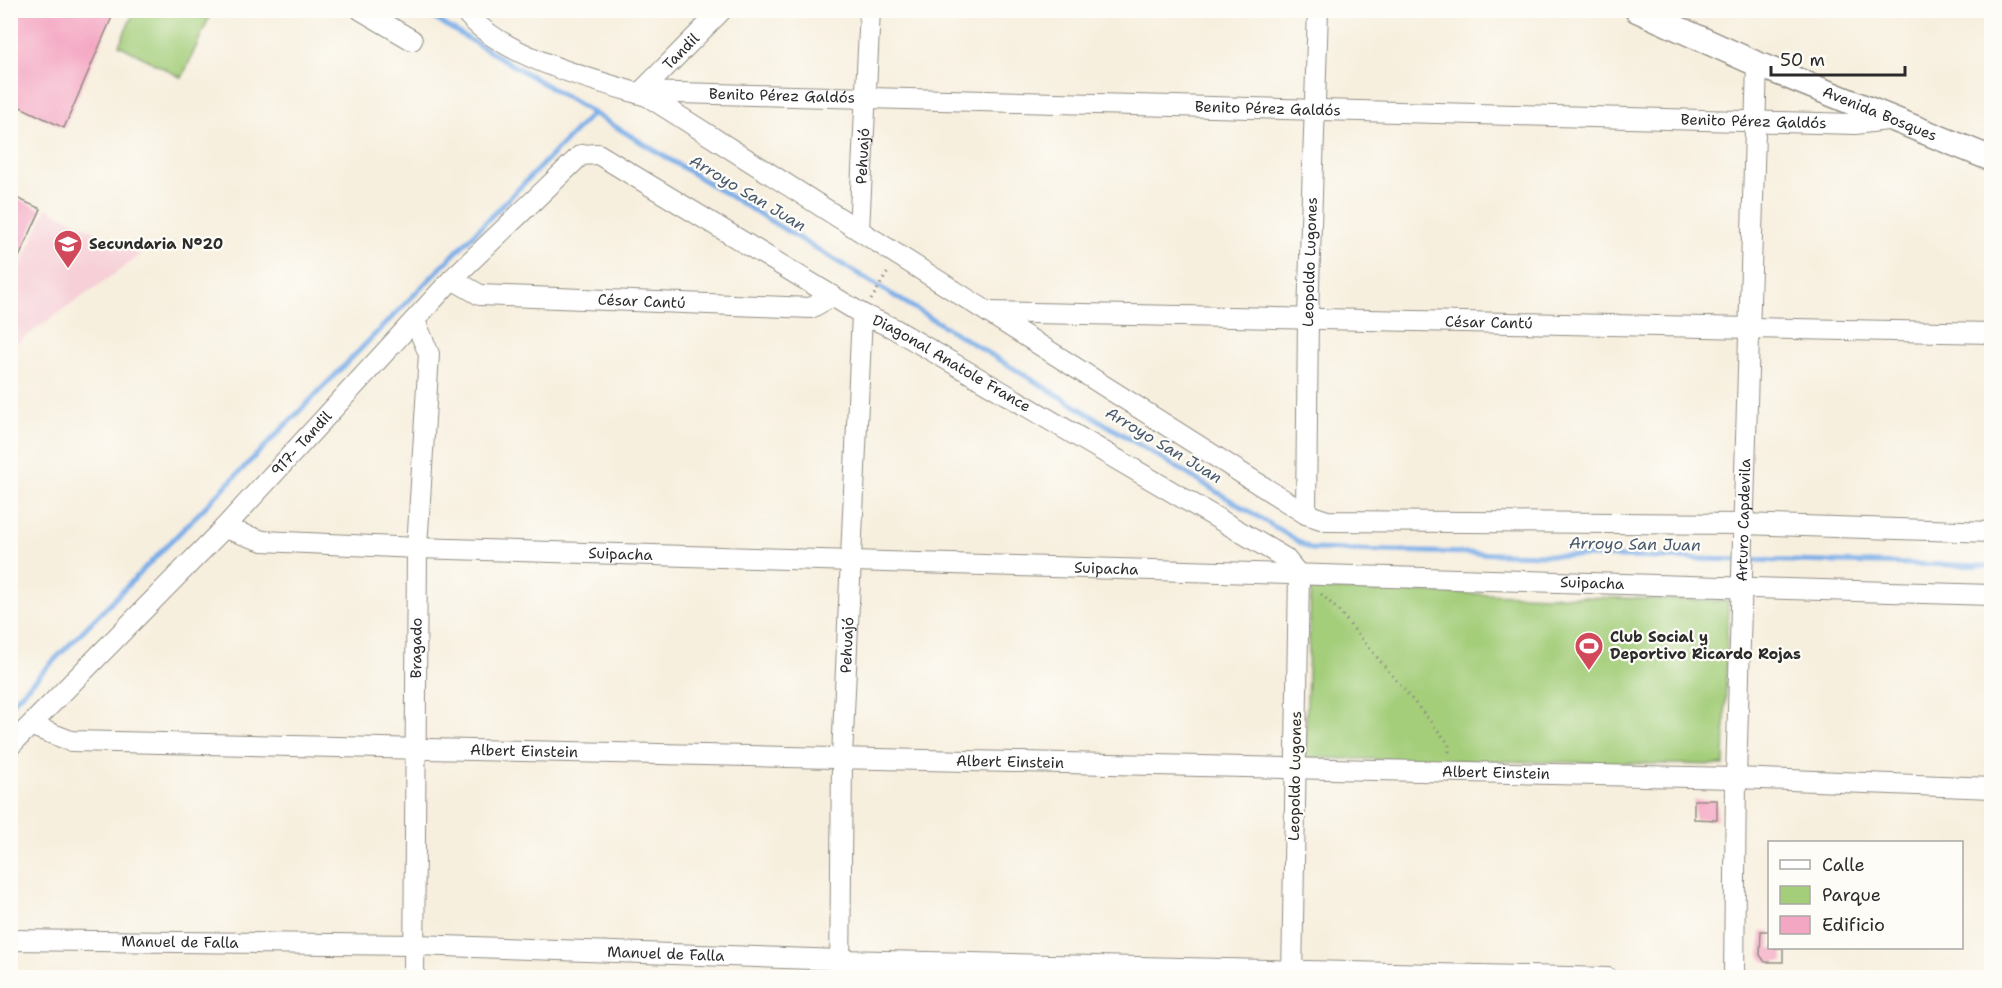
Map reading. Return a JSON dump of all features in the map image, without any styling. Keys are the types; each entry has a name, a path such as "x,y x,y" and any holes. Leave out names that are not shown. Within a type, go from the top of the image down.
{"main road":[{"name":"Avenida Bosques","path":"1636,10 1664,15 1757,64 1992,159"}],"street":[{"path":"361,10 412,40"},
{"name":"Benito Pérez Galdós","path":"464,10 474,23 490,37 577,75 644,94 1855,124 1895,118"},
{"name":"Tandil","path":"644,94 722,10"},
{"name":"Pehuajó","path":"859,230 870,10"},
{"name":"Leopoldo Lugones","path":"1306,514 1308,317 1318,10"},
{"name":"Arturo Capdevila","path":"1734,978 1742,531 1757,64"},
{"path":"644,94 1306,514 1327,521 1742,531 1992,532"},
{"name":"917- Tandil","path":"10,746 224,528 416,321 452,279 581,155 598,154"},
{"name":"Diagonal Anatole France","path":"598,154 832,296 866,307 893,328 1285,558 1299,575"},
{"name":"César Cantú","path":"452,279 480,295 811,308 832,296"},
{"name":"Pehuajó","path":"841,969 842,758 850,562 866,307"},
{"name":"César Cantú","path":"988,312 1992,333"},
{"name":"Bragado","path":"414,978 417,548 429,354 416,321"},
{"name":"Suipacha","path":"224,528 263,541 417,548 1299,575 1741,583 1992,595"},
{"name":"Leopoldo Lugones","path":"1292,973 1299,575"},
{"name":"Albert Einstein","path":"32,726 71,741 1736,778 1992,788"},
{"name":"Manuel de Falla","path":"10,940 416,945 841,969 1608,978"}],"path":[{"path":"866,307 883,281"},
{"path":"1299,575 1337,609 1449,744 1449,771"}],"shaded area":[{"name":"Secundaria N°20","path":"47,208 141,255 11,347 11,286"}],"green space":[{"path":"135,10 212,11 182,78 119,45"},
{"name":"Club Social y Deportivo Ricardo Rojas","path":"1311,589 1728,601 1724,765 1305,758"}],"building":[{"path":"10,10 115,10 64,128 10,102"},
{"path":"10,195 41,209 10,277"},
{"path":"1694,800 1717,800 1717,820 1694,819"},
{"path":"1761,931 1768,931 1768,949 1783,949 1783,962 1765,962 1760,955"}],"waterway":[{"name":"Arroyo San Juan","path":"420,10 1311,549 1738,560"},
{"path":"10,705 593,113"},
{"name":"Arroyo San Juan","path":"1747,560 1992,566"}],"place":[{"name":"Secundaria N°20","path":"68,270"},
{"name":"Club Social y Deportivo Ricardo Rojas","path":"1589,672"}]}
